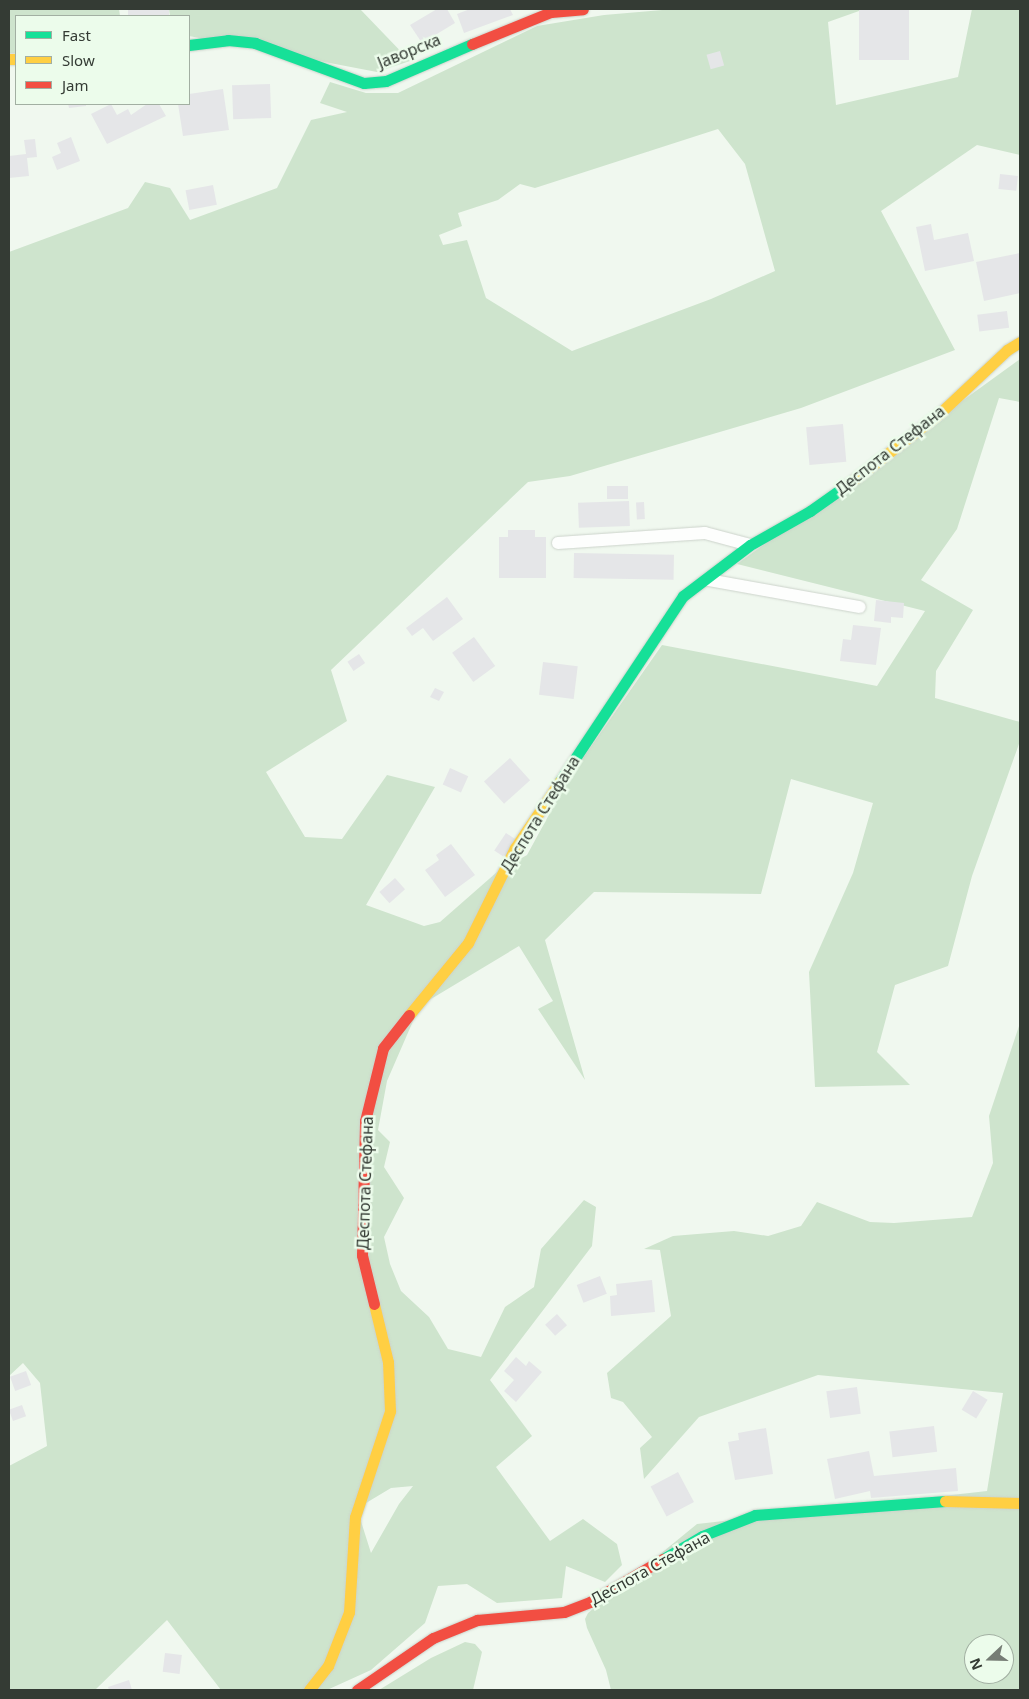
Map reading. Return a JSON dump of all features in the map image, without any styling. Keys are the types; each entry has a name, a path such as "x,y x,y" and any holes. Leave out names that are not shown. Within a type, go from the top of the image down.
{"street":[{"name":"Јаворска","path":"190,45 228,40 254,43 342,77 371,82 386,81 533,18 583,9"},
{"name":"Деспота Стефана","path":"309,1690 328,1666 349,1612 354,1517 390,1411 388,1362 362,1254 365,1121 383,1048 468,943 515,848 684,596 750,545 810,511 864,473 940,413 1007,350 1020,342"},
{"name":"Деспота Стефана","path":"357,1690 433,1638 477,1620 564,1612 590,1602 702,1536 755,1515 927,1500 1020,1504"}],"lane":[{"path":"558,543 705,533 750,545"},
{"path":"705,580 860,607"}],"green space":[{"path":"9,9 119,9 120,15 15,15 15,53 9,53"},
{"path":"169,9 360,9 410,61 377,72 190,36 190,15 170,15"},
{"path":"674,9 859,9 859,11 828,22 836,105 958,77 972,9 1020,9 1020,155 977,145 881,211 955,350 801,408 570,476 528,482 331,670 347,721 266,772 305,837 342,839 387,775 435,787 366,905 424,926 440,922 497,872 527,855 569,778 662,645 877,686 925,611 737,564 1020,359 1020,402 999,398 957,529 921,580 973,610 936,671 935,698 1020,722 1020,741 972,876 948,966 895,985 877,1052 910,1085 815,1087 809,972 853,873 873,803 791,779 761,894 594,892 545,940 585,1080 538,1009 553,1001 519,946 426,1002 417,1012 387,1081 378,1130 390,1142 384,1167 404,1198 384,1237 390,1264 401,1291 429,1317 448,1349 481,1357 505,1307 534,1287 541,1249 584,1200 596,1207 592,1246 490,1380 532,1436 496,1467 550,1541 583,1519 617,1544 622,1565 605,1582 566,1566 562,1598 497,1603 467,1584 438,1586 425,1623 371,1670 327,1690 221,1690 167,1620 95,1690 9,1690 9,1466 47,1446 40,1383 23,1363 9,1376 9,252 128,208 145,182 170,188 190,220 277,188 311,120 347,112 320,103 330,82 366,93 398,93 537,26 604,15","holes":["718,129 745,164 775,271 711,299 572,351 486,298 467,240 443,245 439,235 462,226 458,213 498,200 520,184 535,188","413,1486 399,1504 371,1553 359,1515 361,1506 391,1488"]},
{"path":"1020,1023 1020,1690 611,1690 606,1670 587,1628 585,1619 588,1613 697,1524 987,1491 1003,1393 818,1375 699,1417 644,1479 640,1448 652,1437 623,1402 611,1398 607,1373 671,1316 660,1250 644,1249 673,1236 734,1231 768,1236 801,1226 817,1202 870,1222 894,1223 972,1217 993,1163 989,1116"},
{"path":"465,1642 475,1644 482,1652 473,1690 379,1690 431,1658"}],"building":[{"path":"128,9 169,9 169,15 128,15"},
{"path":"437,9 447,9 455,23 422,43 410,25"},
{"path":"470,9 510,9 513,15 464,33 457,14"},
{"path":"859,9 909,9 909,60 859,60"},
{"path":"720,51 724,65 711,69 707,55"},
{"path":"270,84 271,118 233,119 232,85"},
{"path":"223,89 229,130 183,136 178,105 190,105 190,94"},
{"path":"68,105 86,105 86,106 69,108"},
{"path":"109,105 112,105 117,115 128,109 131,115 146,105 160,105 166,116 107,144 91,114"},
{"path":"71,137 80,161 57,170 52,157 61,153 57,143"},
{"path":"35,139 37,157 27,158 29,176 9,178 9,156 26,154 24,140"},
{"path":"1000,174 1018,176 1016,191 998,189"},
{"path":"213,185 217,205 189,210 186,190"},
{"path":"931,224 934,240 968,233 974,261 925,271 916,227"},
{"path":"1020,253 1020,293 984,301 976,262"},
{"path":"1007,311 1009,328 979,332 977,315"},
{"path":"843,424 846,462 809,465 806,427"},
{"path":"607,486 628,486 628,499 607,499"},
{"path":"629,501 630,526 579,528 578,503"},
{"path":"636,502 644,502 645,519 637,519"},
{"path":"508,530 535,530 535,537 546,537 546,578 499,578 499,537 508,537"},
{"path":"574,553 674,555 674,580 574,578"},
{"path":"447,597 463,619 433,641 423,628 412,636 406,628"},
{"path":"876,600 904,603 903,618 891,617 891,623 874,621"},
{"path":"853,625 881,628 876,665 840,661 843,639 851,640"},
{"path":"474,637 495,666 473,682 452,653"},
{"path":"359,654 365,663 354,671 347,662"},
{"path":"543,662 578,666 574,699 539,695"},
{"path":"435,688 444,692 439,701 430,697"},
{"path":"510,758 530,780 504,804 484,781"},
{"path":"450,768 468,776 461,793 443,784"},
{"path":"506,833 518,841 506,858 494,850"},
{"path":"451,844 475,875 445,897 425,870 439,860 436,855"},
{"path":"395,878 405,889 389,903 379,892"},
{"path":"600,1276 607,1294 583,1303 577,1285"},
{"path":"652,1280 655,1312 611,1316 610,1296 617,1295 616,1284"},
{"path":"557,1314 567,1325 555,1336 545,1325"},
{"path":"516,1357 526,1366 529,1361 542,1372 516,1402 504,1391 514,1380 504,1371"},
{"path":"26,1371 31,1385 15,1391 10,1377"},
{"path":"857,1387 861,1414 830,1418 826,1391"},
{"path":"973,1391 988,1400 976,1419 962,1410"},
{"path":"22,1405 26,1416 13,1421 9,1410"},
{"path":"934,1426 937,1452 893,1457 889,1431"},
{"path":"766,1428 773,1474 735,1480 728,1442 739,1440 738,1433"},
{"path":"869,1451 874,1476 956,1468 958,1491 871,1498 870,1491 835,1499 827,1459"},
{"path":"678,1472 694,1502 667,1517 651,1487"},
{"path":"165,1653 182,1655 180,1674 163,1672"},
{"path":"129,1680 132,1690 109,1690 108,1687"}],"traffic: fast":[{"path":"190,45 228,40 255,43 364,83 386,81 472,44"},
{"path":"560,781 683,596 750,545 810,511 847,485"},
{"path":"663,1559 702,1536 755,1515 945,1501"}],"traffic: slow":[{"path":"9,59 15,59"},
{"path":"847,485 940,413 1007,350 1020,342"},
{"path":"409,1015 468,943 515,848 560,781"},
{"path":"309,1690 328,1666 349,1612 355,1517 390,1411 388,1362 374,1304"},
{"path":"945,1501 1020,1503"}],"traffic: jam":[{"path":"472,44 551,12 583,9"},
{"path":"374,1304 362,1255 365,1121 383,1048 409,1015"},
{"path":"357,1690 433,1638 477,1620 564,1612 590,1602 663,1559"}]}
